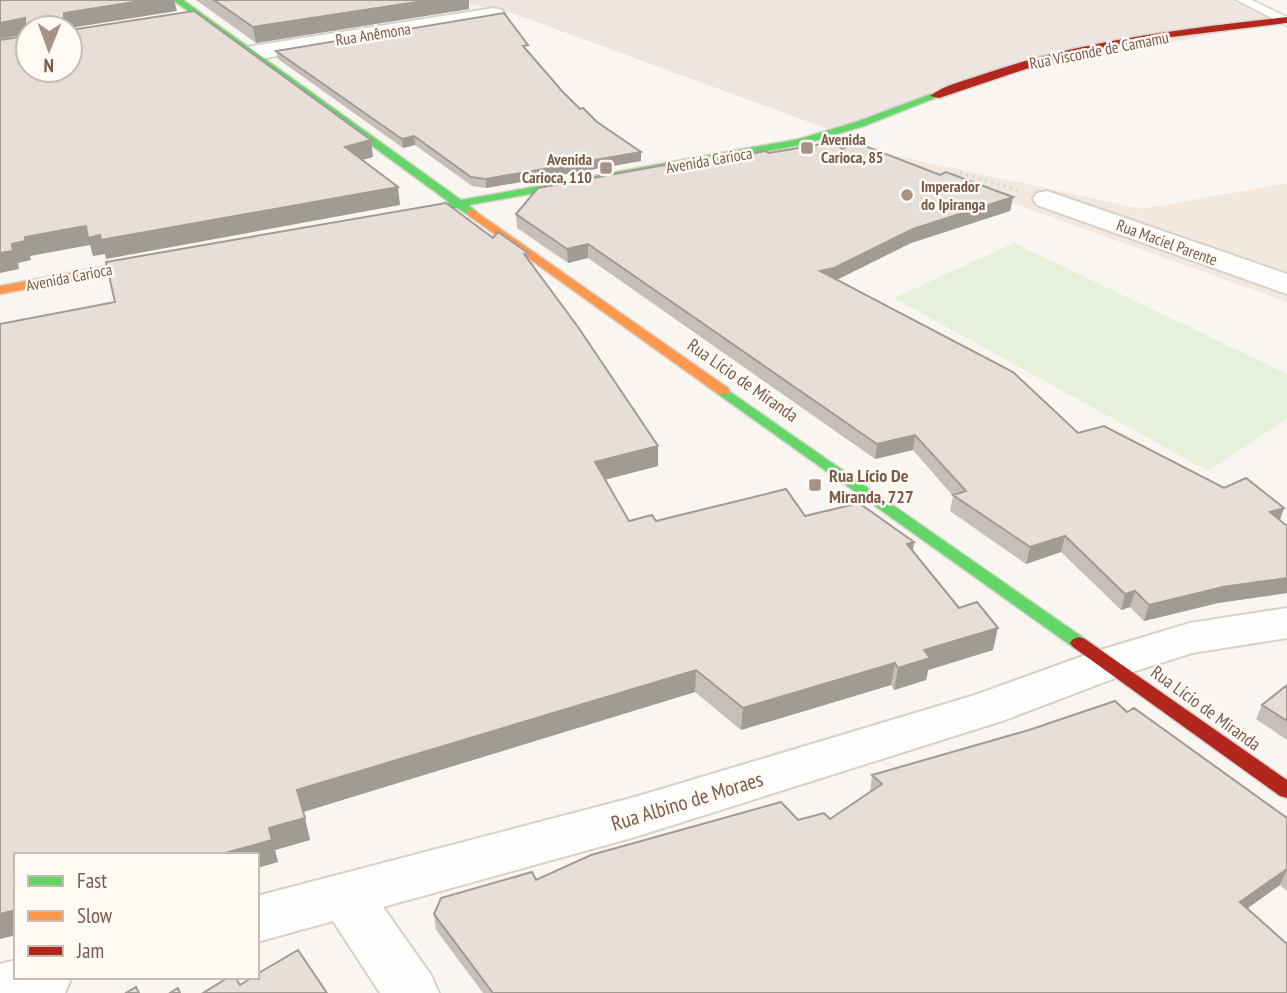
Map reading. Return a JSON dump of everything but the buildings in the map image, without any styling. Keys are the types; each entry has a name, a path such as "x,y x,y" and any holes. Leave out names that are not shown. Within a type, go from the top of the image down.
{"street":[{"path":"176,11 201,18"},
{"name":"Rua Anêmona","path":"253,53 494,15"},
{"name":"Rua Lício de Miranda","path":"201,18 459,204 1287,790"},
{"name":"Rua Visconde de Camamu","path":"839,133 1036,61 1113,44 1286,21"},
{"name":"Avenida Carioca","path":"425,210 792,144 839,133"},
{"name":"Rua Maciel Parente","path":"1047,199 1287,285"},
{"name":"Avenida Carioca","path":"0,290 178,257"},
{"name":"Rua Albino de Moraes","path":"259,918 635,817 989,708 1111,663 1190,638 1287,623"},
{"path":"345,895 411,993"},
{"path":"0,989 38,979"}],"lane":[{"path":"1243,0 1286,21"}],"path":[{"path":"947,179 958,172 1047,199"}],"shaded area":[{"path":"447,0 1253,0 1283,20 981,80 839,133 512,13"},
{"path":"860,148 1142,209 1287,183 1287,302"}],"green space":[{"path":"1014,243 1287,374 1287,419 1208,471 894,298"}],"traffic: fast":[{"path":"177,0 472,213"},
{"path":"446,206 801,142 860,124 935,96"},
{"path":"723,391 1079,643"}],"traffic: slow":[{"path":"472,213 723,391"},
{"path":"0,290 160,260"}],"traffic: jam":[{"path":"935,96 1014,67 1063,53 1146,37 1287,20"},
{"path":"1079,643 1287,790"}],"place":[{"name":"Avenida Carioca, 85","path":"807,148"},
{"name":"Avenida Carioca, 110","path":"606,168"},
{"name":"Imperador do Ipiranga","path":"907,195"},
{"name":"Rua Lício De Miranda, 727","path":"815,485"}]}
